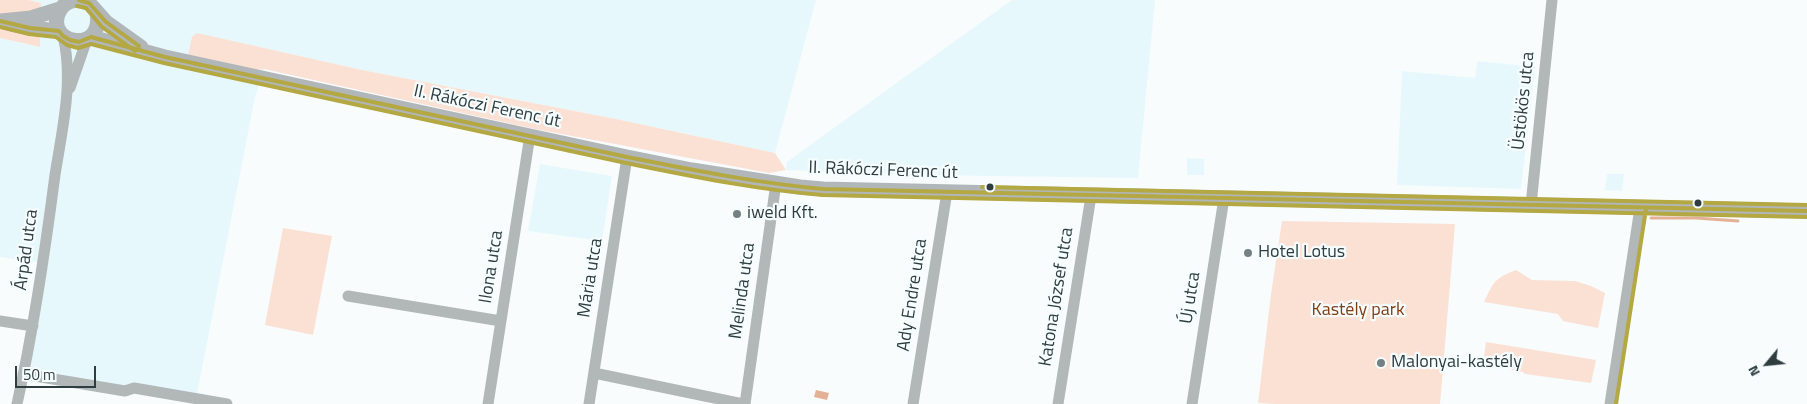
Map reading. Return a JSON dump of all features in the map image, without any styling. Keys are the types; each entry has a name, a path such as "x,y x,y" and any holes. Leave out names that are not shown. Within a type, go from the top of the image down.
{"main road":[{"name":"II. Rákóczi Ferenc út","path":"0,21 31,18 78,4 151,53"},
{"path":"61,33 57,23 57,16 78,4 98,22 96,30 89,38"},
{"name":"II. Rákóczi Ferenc út","path":"0,21 61,33 70,40 79,42 89,38 627,157 692,170 824,189 1807,211"}],"street":[{"name":"Üstökös utca","path":"1531,205 1552,0"},
{"name":"Árpád utca","path":"17,404 33,326 66,99 67,52 61,33"},
{"name":"Árpád utca","path":"66,99 89,38"},
{"name":"Ilona utca","path":"488,404 530,135"},
{"name":"Mária utca","path":"589,404 627,157"},
{"name":"Melinda utca","path":"744,404 776,183"},
{"name":"Ady Endre utca","path":"913,404 947,192"},
{"name":"Katona József utca","path":"1058,404 1091,196"},
{"name":"Új utca","path":"1192,404 1224,198"},
{"path":"1610,404 1640,208"},
{"path":"348,296 502,321"},
{"path":"0,321 33,326"},
{"path":"594,373 744,404"},
{"path":"23,374 125,391 134,388 190,401 227,404"}],"shaded area":[{"path":"29,0 816,0 775,153 616,119 362,70 230,41 264,69 255,97 196,399 23,374 43,263 0,257 0,38 40,47 41,3"},
{"path":"1012,0 1155,0 1138,178 917,175 786,170 787,162"},
{"path":"1477,61 1535,67 1521,189 1397,185 1402,71 1475,78"},
{"path":"1187,158 1204,159 1204,175 1187,175"},
{"path":"540,164 612,176 602,241 528,231"},
{"path":"1607,174 1624,174 1622,191 1605,190"},
{"path":"816,390 829,393 827,400 814,397"}],"green space":[{"path":"0,0 29,0 41,3 40,47 0,38"},
{"path":"197,33 362,70 616,119 775,153 786,170 769,173 535,129 264,69 253,70 188,56 192,37"},
{"name":"Kastély park","path":"1282,221 1455,224 1440,404 1258,403"},
{"path":"283,228 332,236 313,335 265,325"},
{"path":"1516,270 1532,280 1575,281 1605,293 1598,328 1563,321 1558,314 1484,302 1490,289 1499,279"},
{"path":"1486,342 1596,360 1591,383 1525,374 1483,364"}],"waterway":[{"path":"1651,218 1696,218 1738,221"}],"transit line":[{"path":"79,0 89,3 106,22 139,46"},
{"path":"77,6 86,8 102,27 135,51"},
{"path":"0,21 30,28 59,31 70,40 79,42 91,37 165,57 627,157 725,176 823,189 1807,211"},
{"path":"0,27 29,34 56,37 67,45 78,48 91,44 164,63 626,163 724,182 798,193 1807,217"},
{"path":"982,187 1807,205"},
{"path":"1616,404 1646,209"}],"place":[{"name":"iweld Kft.","path":"737,214"},
{"name":"Hotel Lotus","path":"1248,253"},
{"name":"Malonyai-kastély","path":"1381,363"}]}
